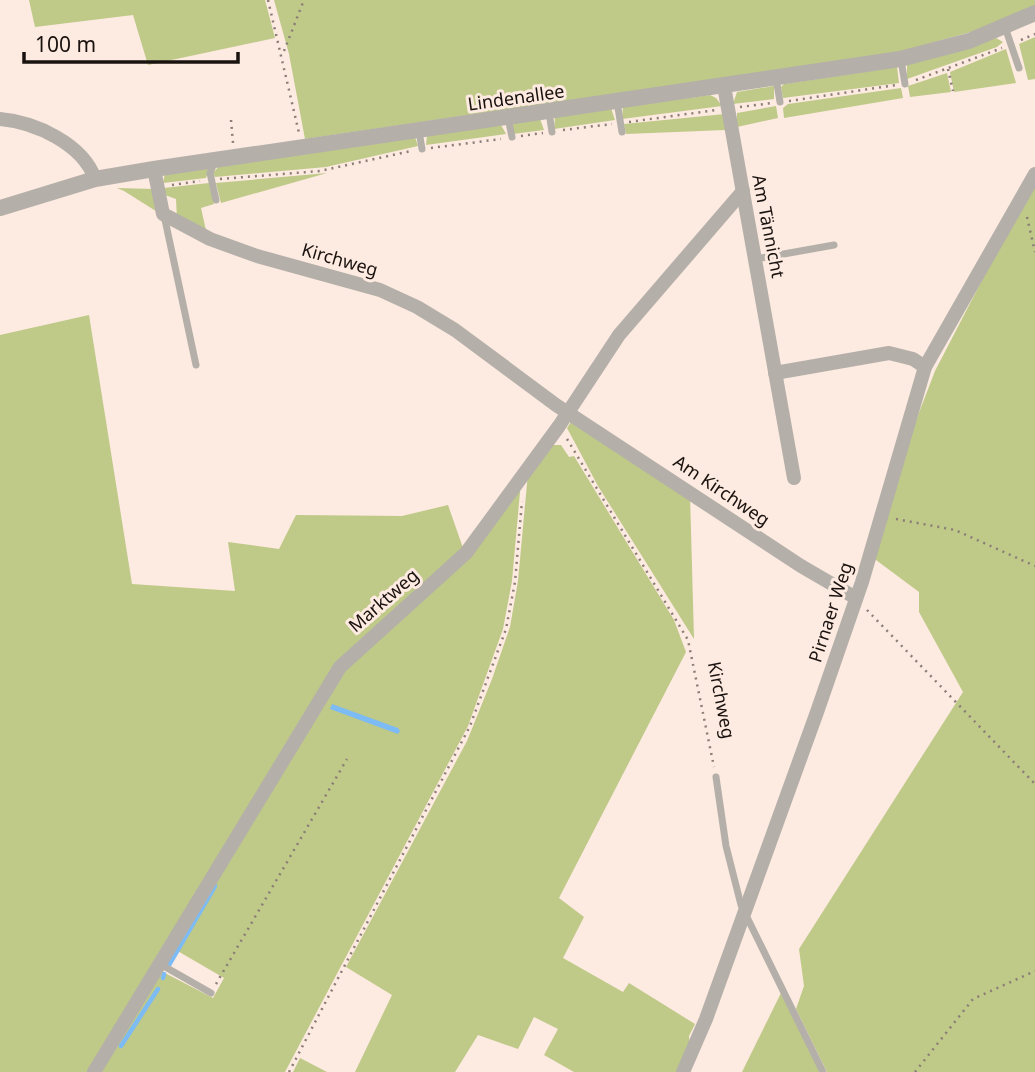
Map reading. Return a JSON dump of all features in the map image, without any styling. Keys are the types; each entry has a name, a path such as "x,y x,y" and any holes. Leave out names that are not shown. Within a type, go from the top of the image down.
{"street":[{"name":"Lindenallee","path":"0,208 95,179 153,169 900,59 969,41 1035,13"},
{"name":"Am Tännicht","path":"723,86 794,478"},
{"path":"0,119 27,124 62,142 85,162 95,179"},
{"path":"153,169 163,214"},
{"name":"Pirnaer Weg","path":"683,1072 746,912 856,598 925,368 1035,174"},
{"name":"Marktweg","path":"94,1072 340,667 466,553 559,426 619,335 743,191"},
{"name":"Kirchweg","path":"163,214 210,239 257,256 380,290 417,307 455,330 568,412"},
{"path":"775,373 889,354 913,359 925,368"},
{"name":"Am Kirchweg","path":"568,412 801,566 856,598"}],"lane":[{"path":"1004,27 1019,68"},
{"path":"900,59 905,84"},
{"path":"776,78 780,102"},
{"path":"617,101 622,132"},
{"path":"548,111 552,132"},
{"path":"508,117 512,137"},
{"path":"419,131 422,149"},
{"path":"215,159 216,166 210,173 216,200"},
{"path":"163,214 196,365"},
{"path":"756,259 834,244"},
{"path":"716,777 726,846 741,905 823,1072"},
{"path":"160,964 211,993"}],"path":[{"path":"268,0 283,55 301,147"},
{"path":"283,55 304,0"},
{"path":"157,186 320,171 422,149 905,84 1035,34"},
{"path":"948,69 953,91"},
{"path":"231,120 235,156"},
{"path":"1021,196 1035,252"},
{"name":"Kirchweg","path":"559,426 688,640 716,777"},
{"path":"289,1072 471,726 506,629 515,582 522,497"},
{"path":"879,516 955,530 1035,566"},
{"path":"856,598 1035,784"},
{"path":"211,993 347,759"},
{"path":"915,1072 973,999 1035,971"}],"green space":[{"path":"29,0 265,0 275,38 148,65 133,15 35,27"},
{"path":"274,0 1035,0 1035,6 989,27 895,53 305,139 289,54"},
{"path":"1035,37 1035,79 1028,80 1019,44"},
{"path":"996,38 1003,42 997,47 907,79 907,65"},
{"path":"1006,49 1016,83 954,92 950,72"},
{"path":"897,67 899,83 783,98 781,87 784,84"},
{"path":"947,73 951,92 910,97 908,86"},
{"path":"774,86 774,99 733,104 737,92"},
{"path":"901,88 903,98 784,118 783,108 788,104"},
{"path":"710,95 722,106 622,119 623,107"},
{"path":"776,106 778,118 737,127 737,113"},
{"path":"611,108 615,120 554,129 555,117"},
{"path":"725,114 725,130 626,134 624,124"},
{"path":"540,119 544,130 513,134 513,123"},
{"path":"501,125 506,134 426,145 427,136"},
{"path":"415,137 418,146 326,167 215,177 213,173 220,165"},
{"path":"210,166 206,178 163,183 165,173"},
{"path":"327,173 221,203 216,183"},
{"path":"1035,178 1035,1072 827,1072 796,1009 804,986 799,949 963,692 919,612 919,592 872,557 895,475 935,371"},
{"path":"209,183 214,204 201,208 207,235 177,219 176,199 165,195 164,188"},
{"path":"117,188 154,189 159,213 124,191"},
{"path":"89,315 132,584 235,591 228,542 279,549 296,515 402,516 448,505 463,548 358,642 91,1072 0,1072 0,335"},
{"path":"573,419 690,495 694,639 598,486 567,428"},
{"path":"553,445 561,445 569,457 574,456 674,620 686,652 559,898 584,917 563,958 623,992 629,983 695,1024 689,1036 690,1048 679,1072 574,1072 544,1055 558,1029 534,1017 518,1049 478,1035 455,1072 355,1072 392,995 346,967 467,741 492,679 510,627 518,581 528,473"},
{"path":"521,481 512,581 503,629 468,726 285,1072 99,1072 161,971 213,998 224,978 176,950 342,670 403,613"},
{"path":"781,993 820,1072 742,1072"},
{"path":"300,1058 327,1072 293,1072"}],"water":[{"path":"332,704 400,731 398,734 330,709"}],"waterway":[{"path":"169,965 215,886"},
{"path":"163,978 164,974"},
{"path":"121,1046 158,989"}]}
